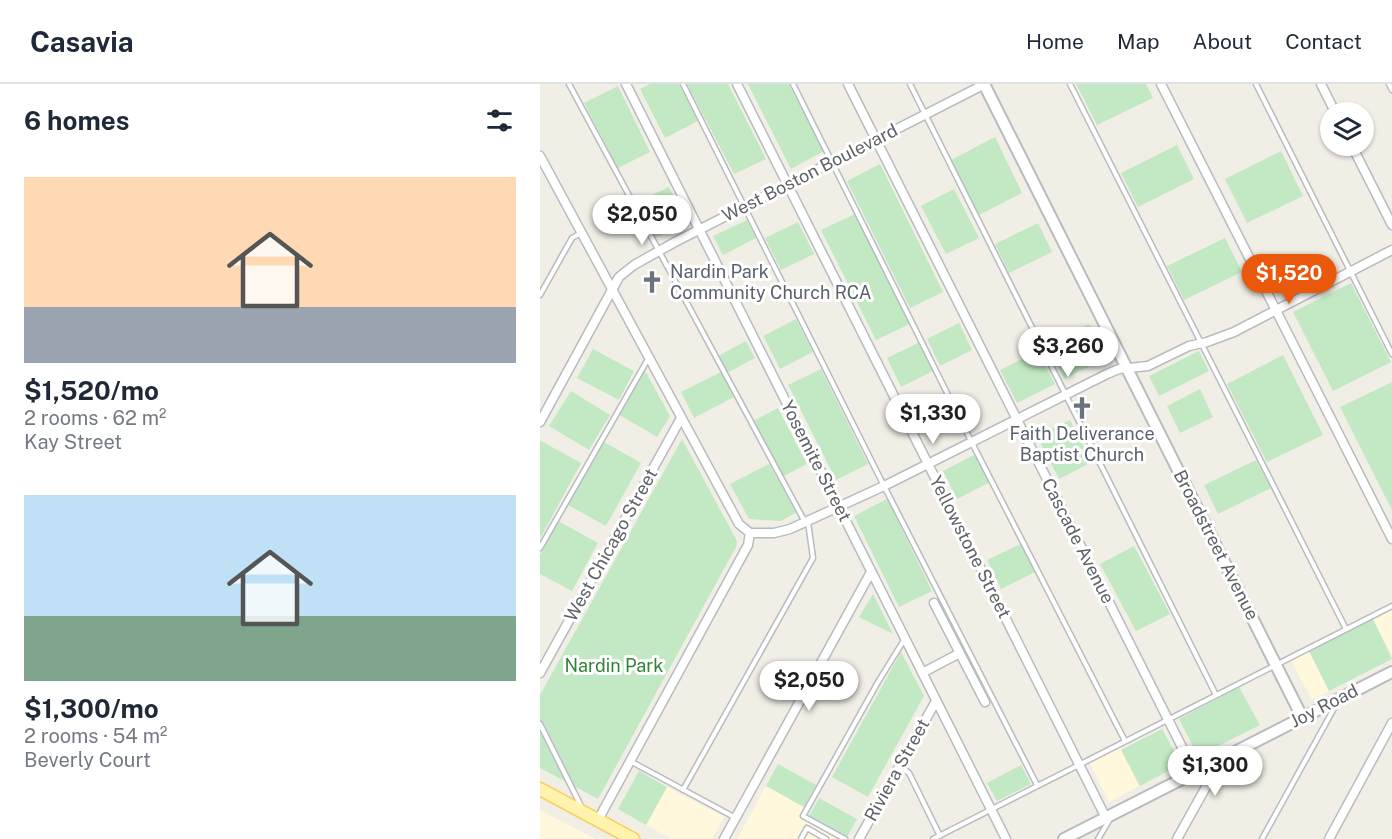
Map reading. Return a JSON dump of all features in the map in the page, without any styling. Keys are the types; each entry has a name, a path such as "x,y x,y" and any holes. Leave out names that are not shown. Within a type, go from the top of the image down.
{"main road":[{"path":"540,789 627,838"}],"street":[{"name":"Yosemite Street","path":"626,84 1006,839"},
{"name":"Yellowstone Street","path":"737,84 1079,764 1109,816"},
{"name":"Cascade Avenue","path":"848,84 1195,774 1211,778 1177,839"},
{"name":"West Boston Boulevard","path":"540,422 619,277 628,269 699,230 984,84"},
{"name":"Broadstreet Avenue","path":"984,84 1302,717"},
{"path":"1161,84 1392,539"},
{"path":"1321,84 1330,102"},
{"path":"1357,156 1392,225"},
{"path":"541,164 582,233 739,524 750,533 780,532 806,522 884,486 1107,374 1127,368 1148,366 1184,348 1234,332 1392,250"},
{"name":"West Chicago Street","path":"540,673 681,418"},
{"path":"598,820 748,544 750,533"},
{"path":"724,839 871,572"},
{"path":"934,603 985,702"},
{"path":"922,673 960,653"},
{"name":"Joy Road","path":"1069,838 1392,672"},
{"name":"Riviera Street","path":"859,839 936,701"},
{"path":"1329,839 1392,723"}],"lane":[{"path":"569,84 806,522 813,558 683,790"},
{"path":"683,84 1037,785"},
{"path":"794,84 971,441 1125,741"},
{"path":"910,84 1216,695"},
{"path":"1070,84 1346,629"},
{"path":"1257,84 1392,354"},
{"path":"1389,84 1392,90"},
{"path":"540,295 572,238 582,233"},
{"path":"540,548 648,357"},
{"path":"933,839 1392,606"},
{"path":"845,839 803,816 905,639"},
{"path":"1262,839 1339,699"},
{"path":"540,724 584,813"},
{"path":"629,760 735,818"},
{"path":"899,766 909,773 940,836"},
{"path":"1098,839 1109,816"},
{"path":"801,839 807,828 826,839"}],"shaded area":[{"path":"1392,609 1392,656 1373,619"},
{"path":"1309,651 1329,691 1312,700 1291,661"},
{"path":"1120,746 1139,786 1109,802 1089,762"},
{"path":"766,786 804,807 800,817 840,839 737,839"},
{"path":"667,787 724,817 712,839 672,839 646,825"},
{"path":"540,810 595,839 540,839"}],"green space":[{"path":"650,84 679,84 698,121 665,138 640,89"},
{"path":"687,84 728,84 766,159 734,174"},
{"path":"748,84 789,84 824,151 791,169"},
{"path":"1076,84 1146,84 1153,98 1097,125"},
{"path":"618,86 650,152 618,168 584,103"},
{"path":"995,137 1022,193 979,215 951,160"},
{"path":"1177,145 1194,179 1138,207 1121,173"},
{"path":"1281,151 1303,196 1247,223 1225,179"},
{"path":"880,164 943,292 910,308 847,181"},
{"path":"669,187 687,223 653,239 635,203"},
{"path":"954,189 979,238 946,254 921,206"},
{"path":"855,214 910,324 876,340 821,230"},
{"path":"747,220 756,238 723,255 713,236"},
{"path":"798,222 814,254 781,270 765,238"},
{"path":"1038,223 1052,252 1009,273 995,244"},
{"path":"1225,238 1242,272 1184,300 1167,266"},
{"path":"1351,283 1391,362 1333,391 1293,312"},
{"path":"796,319 813,352 780,369 763,336"},
{"path":"959,323 972,350 940,366 927,339"},
{"path":"1089,324 1106,358 1064,379 1047,345"},
{"path":"746,341 755,358 727,373 718,356"},
{"path":"920,342 935,370 901,387 887,358"},
{"path":"593,349 634,371 619,400 577,378"},
{"path":"1038,351 1055,384 1017,403 1000,370"},
{"path":"1199,351 1209,371 1159,396 1149,376"},
{"path":"1283,355 1323,435 1267,462 1227,384"},
{"path":"644,369 670,416 657,437 618,414"},
{"path":"821,369 868,464 836,480 788,385"},
{"path":"721,372 734,397 694,418 681,392"},
{"path":"1392,382 1392,510 1340,407"},
{"path":"1200,389 1213,417 1180,433 1167,406"},
{"path":"571,391 610,415 589,450 549,426"},
{"path":"778,408 807,464 782,477 753,421"},
{"path":"1070,420 1092,462 1059,479 1037,436"},
{"name":"Nardin Park","path":"682,439 737,541 736,547 598,799 540,768 540,695"},
{"path":"540,442 581,463 540,539"},
{"path":"604,442 641,463 606,526 568,505"},
{"path":"976,454 990,482 957,499 943,471"},
{"path":"1256,460 1271,488 1218,514 1204,485"},
{"path":"769,464 797,512 781,521 749,519 730,484"},
{"path":"887,499 932,591 899,607 854,516"},
{"path":"558,521 598,543 572,591 540,574 540,555"},
{"path":"1025,542 1039,570 1001,589 987,560"},
{"path":"1134,546 1170,614 1136,631 1100,564"},
{"path":"873,594 893,634 859,617"},
{"path":"1373,619 1392,659 1329,691 1309,651"},
{"path":"901,652 924,696 868,797 832,777"},
{"path":"1239,687 1260,725 1198,756 1179,719"},
{"path":"1162,729 1181,764 1140,786 1121,750"},
{"path":"778,764 816,785 804,807 766,786"},
{"path":"1021,765 1031,784 997,801 987,783"},
{"path":"639,771 667,787 646,825 618,809"},
{"path":"819,798 857,819 847,837 809,816"}],"place":[{"name":"Nardin Park Community Church RCA","path":"652,282"},
{"name":"Faith Deliverance Baptist Church","path":"1082,408"}]}
